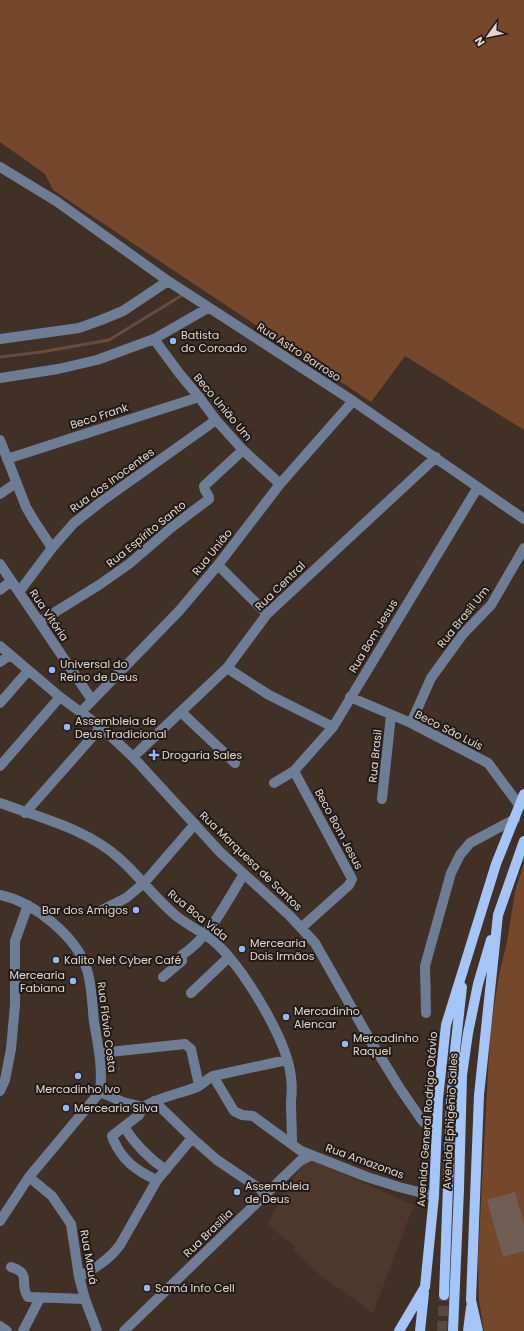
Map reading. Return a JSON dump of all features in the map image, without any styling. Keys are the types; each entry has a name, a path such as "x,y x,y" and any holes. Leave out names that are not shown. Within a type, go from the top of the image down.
{"main road":[{"name":"Avenida General Rodrigo Otávio","path":"399,1331 425,1287 434,1196 436,1135 446,1025 496,864 524,794"},
{"path":"468,1331 471,1300 479,1095 498,915 524,841"},
{"name":"Avenida Ephigênio Salles","path":"453,1331 462,1084 468,1033 478,984 498,915"},
{"name":"Avenida Ephigênio Salles","path":"444,1295 451,1104 462,975"},
{"path":"420,1331 425,1287"},
{"path":"471,1300 478,1331"}],"street":[{"name":"Rua Astro Barroso","path":"0,167 56,201 168,281 353,401 524,519"},
{"path":"0,339 79,328 123,311 168,281"},
{"path":"0,378 58,369 90,361 154,339 208,308"},
{"name":"Beco União Um","path":"154,339 216,420 243,450 280,484"},
{"name":"Beco Frank","path":"7,459 199,397"},
{"name":"Rua União","path":"81,712 179,611 218,565 280,484 353,401"},
{"name":"Rua dos Inocentes","path":"19,592 52,548 74,523 102,501 216,420"},
{"path":"0,440 16,483 33,519 52,548"},
{"name":"Rua Espírito Santo","path":"40,622 99,585 129,564 172,527 209,499 210,497 204,486 243,450"},
{"name":"Rua Central","path":"133,757 227,668 266,614 436,457"},
{"path":"0,494 16,483"},
{"name":"Rua Bom Jesus","path":"274,783 294,771 333,727 478,487"},
{"name":"Rua Brasil Um","path":"411,724 432,678 463,634 491,605 524,548"},
{"name":"Rua Vitória","path":"0,564 92,700"},
{"path":"218,565 266,614"},
{"path":"0,590 11,581"},
{"name":"Rua Marquesa de Santos","path":"0,646 60,697 101,727 133,757 195,824 315,943 370,1040 399,1087 421,1119 436,1135"},
{"path":"0,662 10,655"},
{"path":"227,668 269,695 333,727"},
{"path":"0,703 28,671"},
{"path":"0,766 60,697"},
{"name":"Beco São Luis","path":"350,697 411,724 488,763 520,806"},
{"path":"181,712 235,763"},
{"name":"Rua Brasil","path":"382,799 391,715"},
{"path":"25,813 101,727"},
{"name":"Beco Bom Jesus","path":"294,771 352,879 349,885 301,928"},
{"name":"Rua Boa Vida","path":"0,803 61,825 89,838 119,858 176,916 206,935 236,965 273,1026 287,1060 292,1078 292,1144"},
{"path":"426,1013 425,966 450,873 460,855 470,844 515,819"},
{"path":"102,910 126,898 144,883 195,824"},
{"path":"163,977 182,961 182,955 206,935 244,874"},
{"name":"Rua Flávio Costa","path":"0,895 16,899 42,914 71,940 82,956 87,971 100,1053 100,1092"},
{"path":"0,1091 5,1080 9,1064 15,1005 15,941 28,905"},
{"path":"191,994 229,957"},
{"path":"100,1053 185,1044 191,1049 199,1086"},
{"path":"156,1180 141,1173 130,1165 112,1136 139,1116 143,1107 154,1101 199,1086 205,1080 213,1076 287,1060"},
{"name":"Rua Amazonas","path":"213,1076 234,1111 242,1115 252,1116 301,1151 367,1177 434,1196"},
{"path":"0,1221 30,1177 100,1092 123,1102 143,1107"},
{"path":"154,1101 217,1160 266,1193"},
{"path":"124,1127 143,1152 166,1170"},
{"path":"79,1277 106,1261 113,1255 156,1180 192,1138"},
{"name":"Rua Brasília","path":"124,1331 300,1161 311,1155"},
{"name":"Rua Mauá","path":"30,1177 52,1196 71,1224 79,1277 85,1299 98,1331"},
{"path":"11,1267 20,1270 22,1273 24,1277 24,1291 28,1297 85,1299"},
{"path":"23,1331 40,1298"},
{"path":"0,1326 7,1331"}],"shaded area":[{"path":"0,0 524,0 524,430 405,356 371,402 53,190 45,174 0,142"},
{"path":"524,863 524,1331 484,1331 479,1300 478,1258 490,1034 499,975 507,942 515,892"},
{"path":"306,1158 414,1205 373,1313 322,1277 293,1250 295,1247 267,1224"}],"building":[{"path":"515,1192 524,1225 524,1251 503,1257 487,1200"}],"waterway":[{"path":"0,357 41,352 109,340 184,294"}],"tunnel":[{"path":"442,1331 444,1295"}],"place":[{"name":"Batista do Coroado","path":"173,341"},
{"name":"Universal do Reino de Deus","path":"52,670"},
{"name":"Assembleia de Deus Tradicional","path":"67,727"},
{"name":"Drogaria Sales","path":"154,755"},
{"name":"Bar dos Amigos","path":"136,910"},
{"name":"Mercearia Dois Irmãos","path":"242,949"},
{"name":"Kalito Net Cyber Café","path":"56,960"},
{"name":"Mercearia Fabiana","path":"73,981"},
{"name":"Mercadinho Alencar","path":"286,1017"},
{"name":"Mercadinho Raquel","path":"345,1044"},
{"name":"Mercadinho Ivo","path":"78,1076"},
{"name":"Mercearia Silva","path":"66,1108"},
{"name":"Assembleia de Deus","path":"237,1192"},
{"name":"Samá Info Cell","path":"147,1288"}]}
